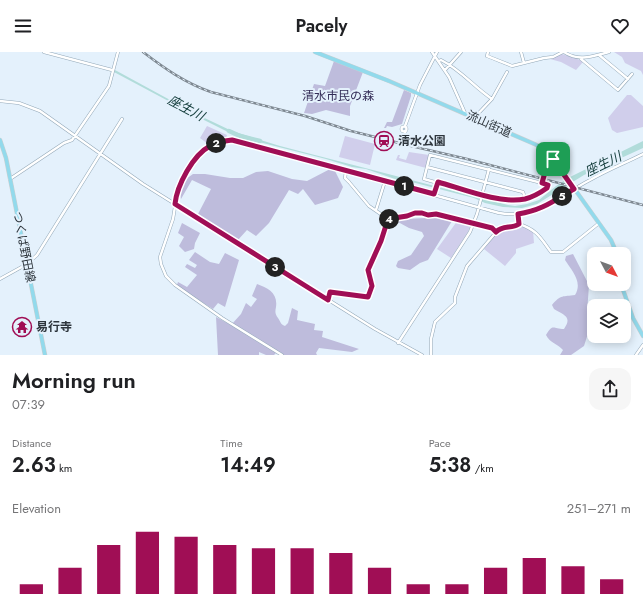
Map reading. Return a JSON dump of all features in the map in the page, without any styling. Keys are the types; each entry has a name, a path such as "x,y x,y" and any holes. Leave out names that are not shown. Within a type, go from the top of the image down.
{"main road":[{"name":"流山街道","path":"316,52 465,113 539,146 553,159 615,247"},
{"name":"つくば野田線","path":"0,140 4,150 10,178 45,355"},
{"path":"623,291 633,318 643,336"}],"street":[{"path":"44,52 112,70"},
{"path":"10,178 64,143 72,140 109,86 118,52"},
{"path":"432,52 445,70 465,113"},
{"path":"426,143 406,137 405,131 402,129 405,126 416,93 438,52"},
{"path":"445,70 451,65 460,52"},
{"path":"488,52 487,56 512,66 524,62 553,57 564,52 572,57 581,59 618,90 632,74"},
{"path":"521,52 524,62"},
{"path":"581,59 609,52"},
{"path":"598,54 628,79"},
{"path":"439,61 441,60 451,65 472,82 480,91 492,99"},
{"path":"474,118 492,99 508,72"},
{"path":"0,101 19,103 36,108 137,180 398,343 422,355"},
{"path":"0,280 27,264 39,252 122,119"},
{"path":"282,355 229,324 175,285 162,270 160,257 173,219 180,184 199,155 209,146 232,140 480,205 499,213 518,214 535,211 547,206 573,188 643,154"},
{"path":"0,155 4,150"},
{"path":"430,154 489,169 548,185 547,188 534,196 507,199 483,195 424,178 430,154"},
{"path":"542,183 547,165 553,159"},
{"path":"427,167 523,192 525,198"},
{"path":"398,343 467,239 480,205 489,169"},
{"path":"346,171 344,178 369,206 388,219 415,213 428,215 436,214 492,228 496,232"},
{"path":"376,210 385,181"},
{"path":"434,194 438,183"},
{"path":"518,214 519,224"},
{"path":"328,300 330,292 368,297 372,286 368,270 381,241 388,219"},
{"path":"431,355 430,339 435,322 455,303 455,297 467,266 496,232 502,228 514,227 519,224 531,228 538,234 551,252 563,252 598,224"},
{"path":"636,355 643,345"}],"shaded area":[{"path":"614,52 643,52 643,75 641,71 625,63 622,57"},
{"path":"562,54 583,62 576,70 561,62 550,59"},
{"path":"627,95 631,95 643,106 643,127 617,133 612,130 608,118"},
{"path":"207,126 227,135 226,138 208,144 200,138"},
{"path":"345,136 375,144 370,165 339,157"},
{"path":"409,152 429,155 426,168 396,160 398,155 400,155 399,158 406,160"},
{"path":"458,220 471,225 451,258 437,249"},
{"path":"521,226 533,231 534,243 516,249 516,253 505,266 484,249 498,231"}],"green space":[{"name":"清水市民の森","path":"334,61 363,72 350,106 350,116 326,110 312,114 304,113 314,84 325,86"},
{"path":"404,90 411,93 411,96 402,124 392,127 387,126 384,128 387,122 392,122"},
{"path":"332,168 343,187 338,198 315,205 303,189 298,194 289,190 269,223 256,236 247,230 237,241 198,214 211,189 192,180 181,199 180,194 186,179 193,174 243,178 256,172 268,171 292,179 307,181"},
{"path":"443,218 452,221 428,260 420,263 410,270 398,268 396,266 398,261 411,255 424,236 422,232 409,228 398,222 403,219"},
{"path":"182,223 200,233 194,249 185,252 179,246 184,237 178,233"},
{"path":"195,252 210,262 219,264 225,253 239,260 225,307 218,303 213,309 177,285 178,282 187,287 197,275 185,267 187,264 195,268 197,265 189,260"},
{"path":"573,254 587,281 587,291 589,291 587,299 587,337 584,346 571,355 560,355 563,350 546,335 552,328 564,329 568,321 566,316 554,309 552,305 560,298 575,295 577,290 578,286 576,277 565,260 566,256"},
{"path":"257,284 265,287 274,295 276,302 275,312 283,325 285,326 288,323 292,308 298,311 297,320 315,324 314,330 323,331 322,337 359,349 352,352 319,348 316,353 317,355 279,355 276,353 274,355 266,355 259,352 259,355 218,355 216,317 231,325 241,314 246,303 251,307 257,299 252,296"}],"water":[{"path":"115,70 194,113 232,131 280,146 508,205 515,206 539,200 570,177 643,141 643,148 584,175 537,204 522,208 503,207 485,203 474,198 395,179 366,169 352,167 230,133 114,72"}],"waterway":[{"name":"座生川","path":"229,131 240,136 260,141"}],"railway":[{"path":"143,52 175,75 211,92 305,116 351,131 467,159 643,205"}],"place":[{"name":"清水公園","path":"384,141"},
{"name":"易行寺","path":"22,327"}],"route":[{"path":"232,140 434,194 438,182 494,197 514,200 529,198 541,193 548,187 548,185 542,183 547,165 553,159 574,189 547,206 528,213 518,214 519,224 514,227 505,227 496,232 492,228 457,219 436,214 428,215 422,213 415,213 395,219 388,219 377,252 368,270 368,276 372,286 371,293 368,297 330,292 328,300 175,204 178,188 199,155 214,143 232,140"}]}
